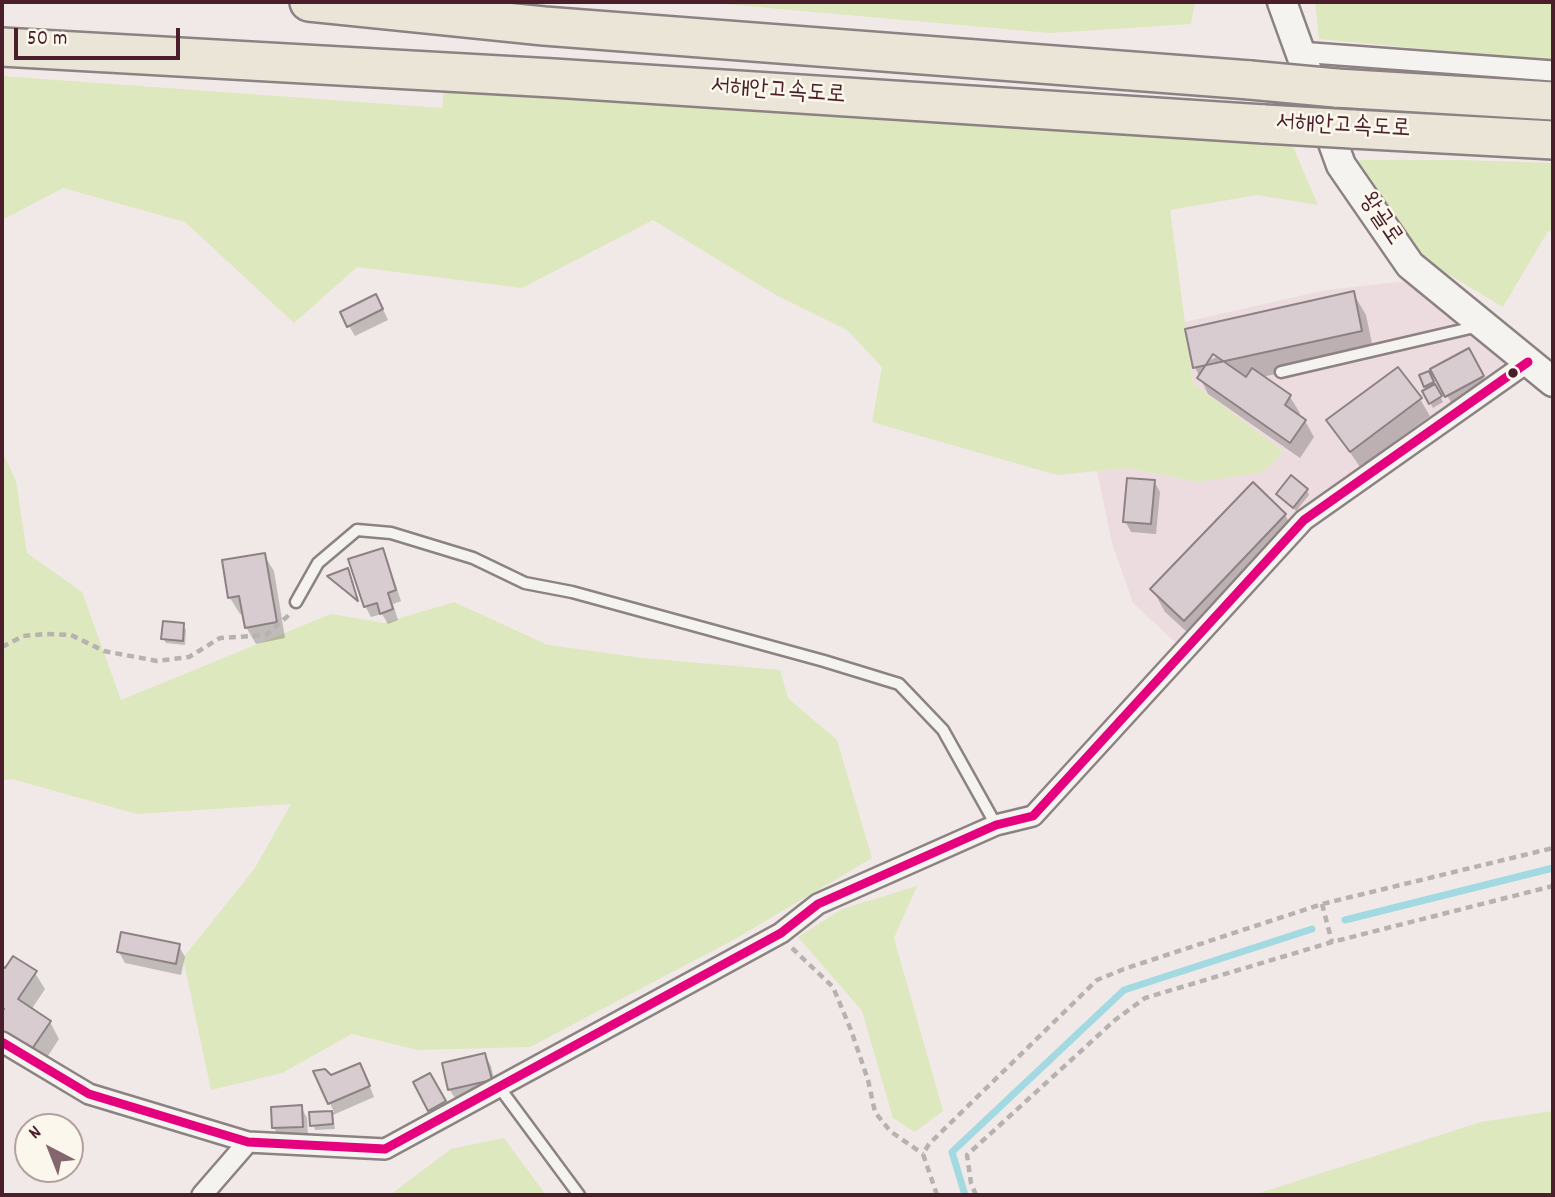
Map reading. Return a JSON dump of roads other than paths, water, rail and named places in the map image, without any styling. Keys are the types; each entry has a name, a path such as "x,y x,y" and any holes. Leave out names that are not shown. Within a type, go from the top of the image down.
{"highway":[{"name":"서해안고속도로","path":"309,2 544,26 1336,88 1553,101"},
{"name":"서해안고속도로","path":"2,47 1553,140"}],"main road":[{"name":"왕골로","path":"1282,2 1341,165 1410,265 1546,375"}],"street":[{"path":"1300,52 1553,71"},
{"path":"2,1042 89,1094 248,1142 385,1149 782,933 818,904 996,825 1032,816 1304,520 1546,375"},
{"path":"202,1195 248,1142"}],"lane":[{"path":"1281,372 1483,325"},
{"path":"296,602 318,563 357,530 391,533 473,558 525,583 586,596 899,684 943,730 996,825"},
{"path":"499,1087 579,1195"}],"waterway":[{"path":"1345,920 1553,868"},
{"path":"965,1195 952,1152 1124,990 1312,929"}]}
